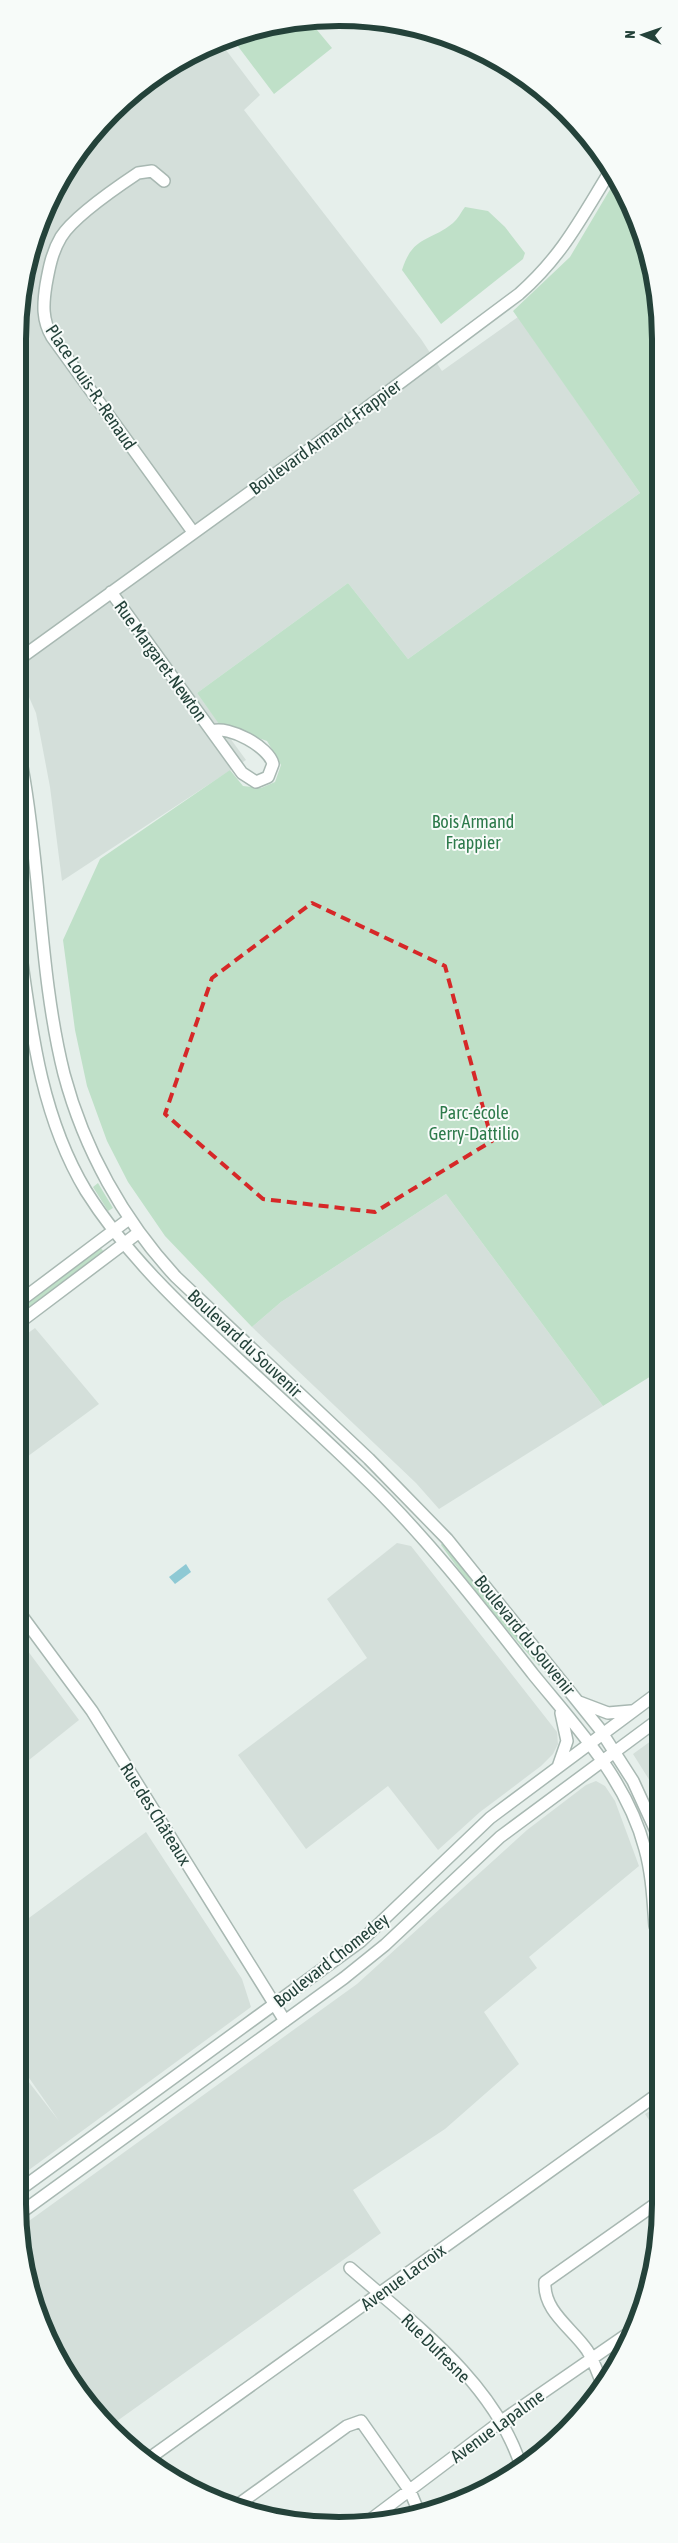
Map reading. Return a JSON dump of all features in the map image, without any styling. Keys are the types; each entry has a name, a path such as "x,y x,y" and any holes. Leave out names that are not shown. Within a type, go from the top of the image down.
{"street":[{"name":"Place Louis-R.-Renaud","path":"164,181 152,171 138,173 66,230 57,245 51,262 44,297 44,318 52,337 193,532"},
{"name":"Boulevard Armand-Frappier","path":"26,654 361,412 525,288 566,245 606,177"},
{"name":"Rue Margaret-Newton","path":"111,592 212,731 246,777 256,782 268,777 273,764 265,750 228,730 212,731"},
{"name":"Boulevard du Souvenir","path":"26,799 51,997 63,1068 86,1136 109,1184 138,1233 186,1287 369,1459 447,1539 603,1734 638,1789 652,1822"},
{"name":"Boulevard du Souvenir","path":"26,988 32,1036 49,1106 79,1178 114,1230 124,1244 175,1300 360,1472 408,1521 559,1706 601,1760 627,1800 642,1838 650,1873 652,1894"},
{"path":"26,1296 130,1219"},
{"path":"26,1318 138,1233"},
{"name":"Rue des Châteaux","path":"26,1621 92,1710 285,2021"},
{"name":"Boulevard Chomedey","path":"26,2185 368,1936 485,1822 652,1697"},
{"path":"578,1702 608,1713 634,1711"},
{"path":"558,1767 568,1741 559,1706"},
{"name":"Boulevard Chomedey","path":"26,2209 285,2021 385,1945 500,1837 601,1760 652,1724"},
{"name":"Avenue Lacroix","path":"154,2456 652,2098"},
{"path":"599,2377 587,2350 552,2310 544,2294 544,2282 652,2206"},
{"name":"Rue Dufresne","path":"350,2268 448,2354 492,2407 518,2460"},
{"name":"Avenue Lapalme","path":"378,2514 500,2422 620,2339"},
{"path":"243,2502 347,2426 361,2421 410,2490 417,2507"}],"highlighted area":[{"path":"312,903 445,966 492,1141 375,1212 263,1199 165,1114 212,978"}],"shaded area":[{"path":"224,48 260,95 244,110 421,339 442,371 518,317 640,493 408,659 348,583 197,693 246,760 62,881 50,787 36,713 26,690 26,339 29,298 37,258 50,219 68,183 79,165 104,133 133,104 165,79"},
{"path":"446,1194 603,1406 439,1509 416,1483 252,1327 281,1302"},
{"path":"35,1328 99,1404 26,1458 26,1335"},
{"path":"397,1543 411,1546 557,1732 558,1744 553,1754 541,1766 480,1812 438,1850 388,1786 306,1849 238,1755 367,1658 327,1599"},
{"path":"26,1648 79,1720 26,1762"},
{"path":"652,1740 652,1784 633,1754"},
{"path":"596,1781 605,1786 615,1801 639,1866 529,1957 537,1968 484,2012 519,2064 445,2129 353,2190 381,2233 115,2422 79,2378 50,2324 32,2265 27,2222 357,1984 527,1830 586,1785"},
{"path":"146,1832 242,1979 251,2007 26,2172 26,2078 59,2121 26,2074 26,1920"},
{"path":"652,2110 652,2124 645,2114"}],"green space":[{"path":"315,27 332,48 274,94 236,44 278,32"},
{"name":"Bois Armand Frappier","path":"612,186 628,219 641,258 649,298 652,339 652,1375 603,1406 446,1194 281,1302 252,1327 165,1236 128,1182 107,1141 87,1086 75,1030 63,940 100,859 230,770 243,786 261,788 275,782 281,765 267,741 219,724 197,693 348,583 408,659 640,493 513,311 570,257"},
{"path":"465,207 488,211 505,227 525,253 523,259 441,324 402,270 406,259 417,245 453,223"},
{"path":"98,1183 113,1208 108,1211 93,1187"},
{"path":"100,1247 104,1252 26,1310 26,1303"},
{"path":"442,1543 541,1665 539,1666 488,1607 452,1561 441,1545"}],"water":[{"path":"186,1564 191,1572 175,1584 169,1577"}],"park label":[{"name":"Parc-école Gerry-Dattilio","path":"474,1122"}]}
